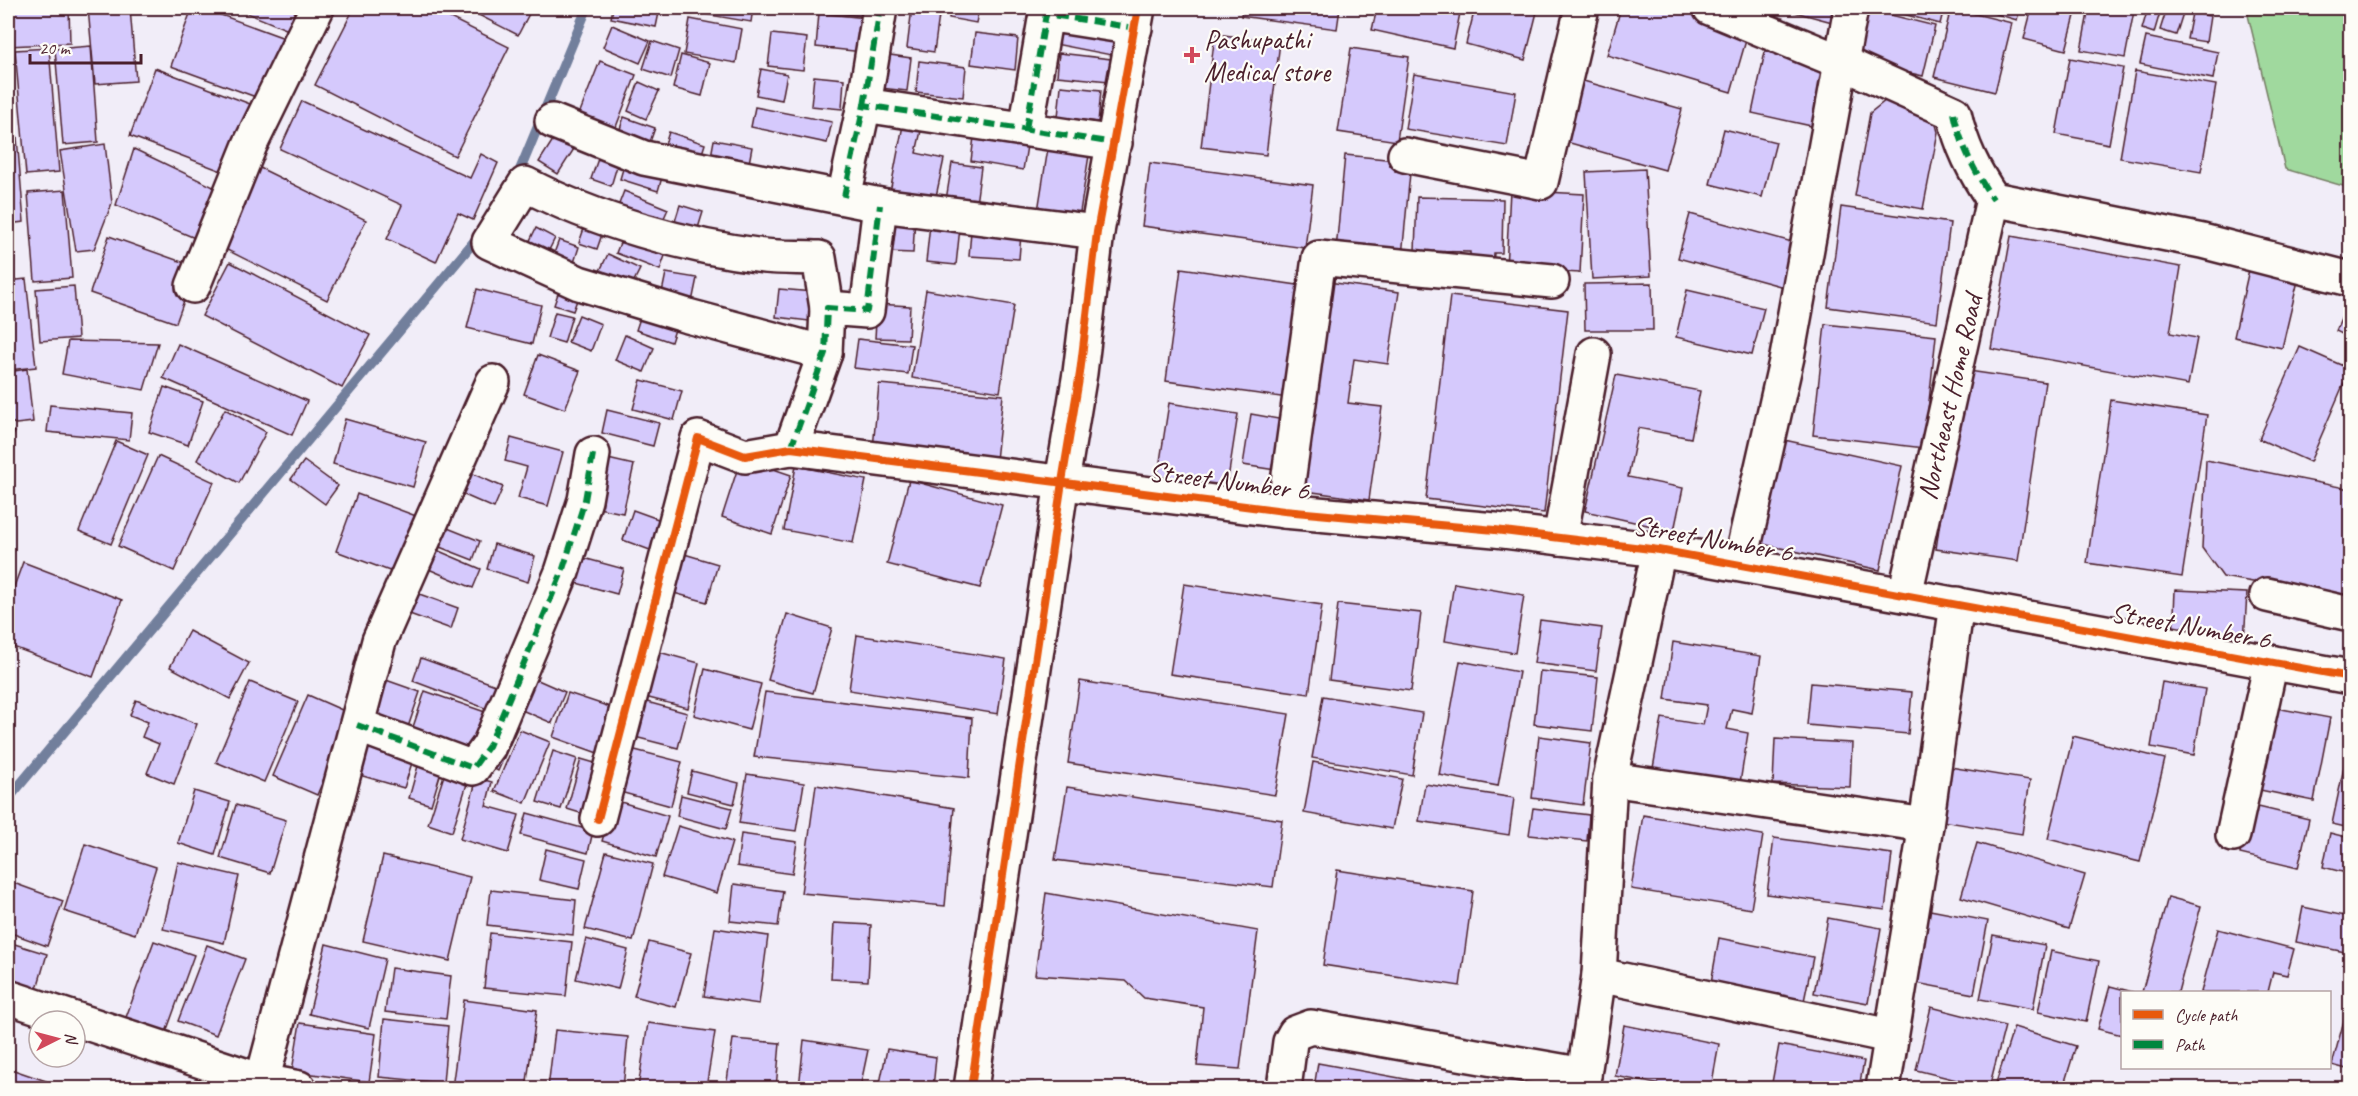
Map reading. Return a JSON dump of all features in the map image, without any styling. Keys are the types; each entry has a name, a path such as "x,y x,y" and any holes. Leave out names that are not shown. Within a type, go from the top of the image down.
{"street":[{"path":"193,286 250,145 317,8"},
{"path":"844,197 864,105 880,8"},
{"path":"1405,155 1541,182 1582,8"},
{"path":"1710,8 1841,62 1954,113 1963,147 1974,172 1993,199 2202,241 2350,279"},
{"path":"1740,564 1787,357 1851,8"},
{"path":"971,1089 1080,373 1097,232 1137,18 1046,11 1026,129"},
{"path":"864,105 1115,143"},
{"path":"552,122 644,158 880,205 1097,232"},
{"path":"791,448 825,353 827,308 819,258 764,256 672,239 560,202 525,184 489,242 579,283 688,316 825,353"},
{"name":"Northeast Home Road","path":"1905,595 1993,199"},
{"path":"827,308 867,311 880,205"},
{"path":"1284,511 1319,258 1552,281"},
{"path":"1560,538 1594,354"},
{"path":"262,1081 379,641 493,382"},
{"name":"Street Number 6","path":"598,819 698,438 745,456 791,448 1284,511 1495,530 1659,550 2350,677"},
{"path":"357,725 473,768 489,746 562,572 585,500 593,454"},
{"path":"1284,1089 1290,1042 1295,1033 1311,1027 1569,1081 1599,975 1610,779 1659,550"},
{"path":"2267,595 2350,614"},
{"path":"1883,1089 1926,825 1957,604"},
{"path":"2233,835 2271,662"},
{"path":"1610,779 1926,825"},
{"path":"1599,975 1890,1036"},
{"path":"13,999 262,1081 299,1089"}],"green space":[{"path":"2250,8 2350,8 2350,188 2285,169 2248,15"}],"building":[{"path":"8,8 69,8 70,43 8,46"},
{"path":"88,8 130,8 136,81 95,84"},
{"path":"192,8 202,8 287,39 264,100 171,66"},
{"path":"235,8 309,8 298,34"},
{"path":"354,8 430,8 509,47 455,156 315,85"},
{"path":"465,8 532,8 518,35"},
{"path":"613,8 660,8 656,27 611,18"},
{"path":"699,8 753,8 751,22 698,13"},
{"path":"818,8 862,8 861,16 817,10"},
{"path":"912,8 940,8 934,52 907,48"},
{"path":"950,8 979,8 976,23 949,18"},
{"path":"1242,8 1340,8 1337,29 1241,16"},
{"path":"1377,8 1461,8 1453,48 1372,30"},
{"path":"1475,8 1538,8 1525,60 1466,44"},
{"path":"1621,8 1674,8 1749,30 1731,92 1607,55"},
{"path":"1792,8 1840,8 1836,23 1791,11"},
{"path":"1881,8 1944,8 1940,24"},
{"path":"1951,8 2012,23 1995,92 1934,77"},
{"path":"1976,8 2020,8 2017,20"},
{"path":"2032,8 2077,8 2066,50 2024,39"},
{"path":"2089,8 2134,11 2125,58 2081,50"},
{"path":"2148,8 2161,9 2154,33 2142,29"},
{"path":"2167,8 2183,13 2176,35 2160,30"},
{"path":"1867,9 1935,26 1923,76 1855,60"},
{"path":"819,13 866,18 863,52 816,47"},
{"path":"2192,13 2210,16 2206,42 2187,39"},
{"path":"690,19 742,29 736,63 684,54"},
{"path":"612,25 650,41 640,63 603,47"},
{"path":"1062,25 1117,32 1111,55 1055,44"},
{"path":"975,33 1018,38 1015,70 971,64"},
{"path":"772,34 807,38 803,70 768,66"},
{"path":"1215,34 1280,42 1266,155 1201,147"},
{"path":"2146,37 2218,52 2213,79 2140,64"},
{"path":"652,41 679,50 671,78 643,69"},
{"path":"91,46 98,142 63,145 55,49"},
{"path":"1766,47 1829,60 1816,127 1752,113"},
{"path":"49,48 59,172 26,175 15,50"},
{"path":"1351,48 1409,57 1397,141 1338,132"},
{"path":"876,53 911,58 907,91 872,87"},
{"path":"1059,53 1111,59 1109,81 1057,76"},
{"path":"681,55 710,63 702,96 673,88"},
{"path":"2070,58 2123,68 2109,144 2056,134"},
{"path":"600,61 636,75 614,132 578,117"},
{"path":"919,61 966,67 963,97 916,92"},
{"path":"155,68 258,107 232,175 130,136"},
{"path":"761,69 787,74 782,100 756,95"},
{"path":"2135,71 2216,85 2201,172 2120,158"},
{"path":"1414,74 1516,92 1507,146 1405,129"},
{"path":"814,76 844,79 842,109 811,106"},
{"path":"1580,80 1682,109 1665,170 1563,141"},
{"path":"639,82 659,91 646,119 628,111"},
{"path":"1061,86 1101,90 1098,122 1058,117"},
{"path":"1891,96 1931,106 1938,132 1923,209 1855,196 1870,113"},
{"path":"302,101 470,178 481,154 498,163 473,220 458,213 436,262 387,239 402,205 280,149"},
{"path":"755,107 832,122 827,143 751,127"},
{"path":"624,117 655,128 646,153 616,141"},
{"path":"904,120 923,122 916,153 944,159 935,201 890,192"},
{"path":"560,129 579,141 558,174 539,162"},
{"path":"1724,129 1776,142 1762,197 1710,184"},
{"path":"669,132 705,144 698,166 662,154"},
{"path":"17,137 24,222 8,224 8,138"},
{"path":"974,137 1027,146 1023,170 971,161"},
{"path":"714,140 752,147 747,174 709,167"},
{"path":"1049,142 1090,149 1079,218 1038,211"},
{"path":"105,144 112,203 94,249 76,251 60,151"},
{"path":"134,149 222,191 202,241 116,205"},
{"path":"601,150 620,156 611,186 591,179"},
{"path":"1345,155 1396,160 1395,171 1410,173 1402,256 1336,250"},
{"path":"625,162 663,174 658,191 620,179"},
{"path":"952,163 981,167 976,204 946,200"},
{"path":"1150,163 1313,185 1305,248 1142,226"},
{"path":"256,166 366,220 327,300 217,245"},
{"path":"1645,169 1651,276 1592,279 1586,172"},
{"path":"65,190 72,278 35,281 28,193"},
{"path":"1510,190 1584,194 1580,273 1506,269"},
{"path":"624,191 668,209 659,229 616,212"},
{"path":"1417,197 1503,199 1502,253 1494,253 1493,268 1470,267 1470,252 1415,251"},
{"path":"680,205 703,212 695,238 672,231"},
{"path":"1841,207 1950,223 1937,322 1828,307"},
{"path":"589,214 607,220 597,249 579,243"},
{"path":"888,214 915,215 913,253 886,252"},
{"path":"1690,214 1796,243 1784,287 1678,258"},
{"path":"931,215 961,218 956,265 926,262"},
{"path":"536,228 555,238 543,262 524,253"},
{"path":"625,230 668,247 660,270 616,253"},
{"path":"971,231 1021,234 1019,259 969,256"},
{"path":"109,236 196,267 176,323 90,293"},
{"path":"2011,236 2181,267 2170,333 2197,338 2188,385 1991,349"},
{"path":"559,240 579,247 571,272 550,264"},
{"path":"608,254 640,269 629,291 598,275"},
{"path":"2252,256 2301,268 2282,348 2234,337"},
{"path":"230,262 370,335 342,388 202,316"},
{"path":"1181,268 1311,287 1295,399 1166,381"},
{"path":"666,273 697,278 691,307 660,302"},
{"path":"26,279 36,367 8,370 8,281"},
{"path":"1321,281 1399,292 1388,364 1354,359 1348,403 1382,407 1369,500 1292,489"},
{"path":"562,282 581,289 573,311 554,305"},
{"path":"1652,283 1653,330 1585,330 1584,284"},
{"path":"74,286 78,338 40,341 36,289"},
{"path":"477,289 541,305 532,344 467,328"},
{"path":"779,289 813,292 809,321 776,317"},
{"path":"926,290 1014,305 1000,392 912,378"},
{"path":"1687,290 1764,308 1752,355 1676,337"},
{"path":"1450,296 1568,310 1544,513 1426,499"},
{"path":"2350,298 2350,338 2336,331"},
{"path":"877,304 910,306 908,339 875,338"},
{"path":"643,309 678,320 671,342 636,330"},
{"path":"555,312 572,316 564,343 547,338"},
{"path":"579,315 601,324 591,351 568,342"},
{"path":"1825,324 1936,336 1924,448 1813,435"},
{"path":"625,335 654,348 644,372 615,360"},
{"path":"858,339 912,345 908,374 854,368"},
{"path":"68,341 158,343 144,390 62,374"},
{"path":"178,344 307,401 292,435 163,378"},
{"path":"2300,347 2350,369 2310,462 2259,439"},
{"path":"538,355 580,371 565,409 524,394"},
{"path":"27,369 33,422 16,424 8,421 8,372"},
{"path":"1962,370 2045,382 2018,561 1936,549"},
{"path":"1616,375 1700,391 1691,438 1638,428 1628,477 1683,488 1674,531 1585,511"},
{"path":"641,380 682,391 674,420 633,409"},
{"path":"879,384 1003,395 996,460 873,448"},
{"path":"164,387 203,401 188,445 149,432"},
{"path":"2111,400 2207,415 2182,577 2087,563"},
{"path":"1169,403 1238,414 1226,492 1157,481"},
{"path":"50,405 132,413 129,440 47,432"},
{"path":"225,409 266,432 239,483 197,460"},
{"path":"607,410 659,423 653,446 602,433"},
{"path":"1251,414 1290,421 1282,471 1243,465"},
{"path":"345,419 426,442 413,487 333,464"},
{"path":"8,429 15,432 8,447"},
{"path":"511,438 563,452 548,506 518,498 527,467 505,461"},
{"path":"1780,439 1902,466 1880,570 1758,543"},
{"path":"116,441 148,455 111,544 79,531"},
{"path":"158,456 214,482 174,571 118,546"},
{"path":"741,458 791,475 772,534 722,517"},
{"path":"608,459 634,465 623,513 598,508"},
{"path":"2206,460 2350,489 2350,598 2223,577 2202,548"},
{"path":"304,461 338,486 325,504 291,479"},
{"path":"796,466 866,480 853,543 784,530"},
{"path":"471,473 503,487 494,508 462,494"},
{"path":"909,480 1002,505 980,588 887,564"},
{"path":"357,494 416,516 395,573 336,551"},
{"path":"633,510 669,523 658,553 623,540"},
{"path":"440,525 480,541 473,560 432,544"},
{"path":"494,544 535,556 528,582 487,569"},
{"path":"432,548 481,569 473,588 424,567"},
{"path":"681,553 718,564 707,602 670,592"},
{"path":"576,556 624,569 617,594 569,581"},
{"path":"23,562 122,600 93,677 8,645 8,603"},
{"path":"1454,583 1524,595 1515,653 1445,641"},
{"path":"1184,584 1322,605 1309,694 1170,674"},
{"path":"2175,590 2247,593 2244,641 2173,638"},
{"path":"411,591 458,608 451,629 404,612"},
{"path":"1338,604 1421,613 1411,691 1329,680"},
{"path":"787,614 832,628 813,693 768,680"},
{"path":"1540,620 1602,628 1596,671 1534,663"},
{"path":"189,631 249,663 230,699 170,667"},
{"path":"857,635 1006,659 998,714 849,690"},
{"path":"1673,642 1761,656 1752,713 1732,709 1727,729 1748,733 1740,783 1653,768 1662,718 1703,725 1707,705 1665,699"},
{"path":"648,649 699,663 688,708 637,695"},
{"path":"421,658 498,686 490,710 413,681"},
{"path":"1460,661 1519,672 1498,786 1439,775"},
{"path":"705,669 761,684 749,730 694,715"},
{"path":"1540,671 1598,677 1592,731 1534,724"},
{"path":"522,673 565,692 552,723 510,705"},
{"path":"386,680 420,692 406,733 372,721"},
{"path":"1080,681 1289,714 1275,795 1068,763"},
{"path":"250,682 298,702 264,782 216,762"},
{"path":"2162,682 2205,689 2194,755 2151,747"},
{"path":"1811,683 1912,692 1908,734 1807,725"},
{"path":"425,691 485,712 472,753 411,733"},
{"path":"765,692 972,718 969,778 754,757"},
{"path":"568,693 622,711 606,756 553,737"},
{"path":"308,695 351,714 317,795 273,776"},
{"path":"1323,696 1422,713 1412,775 1312,758"},
{"path":"636,699 687,713 678,748 627,735"},
{"path":"136,700 197,724 174,784 147,773 159,744 142,737 148,722 130,715"},
{"path":"2271,707 2330,718 2314,801 2255,789"},
{"path":"2350,715 2350,744 2345,743"},
{"path":"505,720 518,726 498,771 485,764"},
{"path":"520,730 550,742 525,803 494,791"},
{"path":"368,735 416,750 404,788 356,774"},
{"path":"1539,736 1591,743 1583,805 1532,798"},
{"path":"2073,736 2165,759 2140,862 2048,839"},
{"path":"1775,739 1852,743 1850,787 1773,784"},
{"path":"631,749 682,762 671,806 620,792"},
{"path":"553,751 577,759 561,809 537,802"},
{"path":"2347,753 2350,754 2350,828 2332,824"},
{"path":"421,755 444,762 431,805 409,798"},
{"path":"581,759 605,766 590,816 567,809"},
{"path":"1313,762 1402,779 1392,829 1304,813"},
{"path":"448,763 471,771 452,832 428,824"},
{"path":"1950,767 2030,780 2022,834 1941,821"},
{"path":"692,771 739,783 734,804 687,792"},
{"path":"747,774 804,783 796,831 739,823"},
{"path":"477,778 492,782 486,806 519,815 508,853 460,839"},
{"path":"1425,784 1514,798 1509,835 1419,821"},
{"path":"816,785 954,808 945,906 801,893"},
{"path":"1067,787 1282,820 1273,887 1055,860"},
{"path":"194,791 230,802 215,855 178,843"},
{"path":"681,795 732,808 726,829 677,816"},
{"path":"614,800 668,816 656,857 602,841"},
{"path":"236,805 286,820 270,873 220,858"},
{"path":"2250,805 2309,819 2298,868 2240,854"},
{"path":"1533,808 1589,815 1587,841 1529,835"},
{"path":"527,813 593,831 588,853 521,835"},
{"path":"1643,815 1763,835 1751,909 1631,889"},
{"path":"678,826 732,842 717,893 662,877"},
{"path":"2330,833 2350,838 2350,874 2323,867"},
{"path":"741,834 797,842 792,874 737,866"},
{"path":"1774,838 1892,854 1885,910 1767,894"},
{"path":"1977,843 2085,875 2069,929 1961,897"},
{"path":"85,844 156,867 135,934 64,911"},
{"path":"546,849 586,859 579,889 539,880"},
{"path":"606,852 653,864 633,941 585,929"},
{"path":"383,856 470,877 450,961 363,941"},
{"path":"178,862 239,876 224,943 163,929"},
{"path":"1337,870 1473,891 1460,986 1323,965"},
{"path":"8,881 63,901 47,946 8,932"},
{"path":"734,884 783,891 778,926 730,921"},
{"path":"491,890 576,900 573,935 487,925"},
{"path":"1046,893 1258,931 1240,1069 1197,1066 1203,1007 1144,998 1126,981 1035,975"},
{"path":"2168,897 2201,906 2178,991 2142,991"},
{"path":"2303,907 2350,917 2350,953 2296,942"},
{"path":"1930,910 1988,921 1974,994 1916,983"},
{"path":"1828,918 1881,928 1868,1003 1814,993"},
{"path":"834,923 871,925 868,981 831,979"},
{"path":"715,928 768,936 759,1004 704,996"},
{"path":"2218,929 2294,949 2287,975 2273,972 2268,991 2201,991"},
{"path":"490,933 572,942 566,996 484,988"},
{"path":"1993,935 2045,945 2033,1009 1980,999"},
{"path":"1719,938 1813,957 1803,1006 1710,988"},
{"path":"586,939 628,950 618,989 576,979"},
{"path":"154,941 194,955 165,1035 125,1020"},
{"path":"8,942 47,954 36,992 8,983"},
{"path":"649,942 691,953 676,1007 634,996"},
{"path":"326,944 385,959 369,1028 309,1014"},
{"path":"207,945 245,959 216,1035 178,1021"},
{"path":"2051,951 2099,961 2086,1022 2038,1012"},
{"path":"391,968 451,976 446,1019 385,1012"},
{"path":"2110,986 2129,991 2121,991 2121,1035 2098,1029"},
{"path":"2350,998 2350,1070 2332,1065"},
{"path":"464,1000 537,1010 526,1088 452,1088"},
{"path":"1931,1007 2005,1026 1989,1088 1916,1070"},
{"path":"384,1019 448,1026 443,1083 379,1077"},
{"path":"300,1023 376,1034 369,1082 292,1071"},
{"path":"648,1023 715,1032 706,1088 638,1088"},
{"path":"1624,1025 1719,1044 1711,1088 1677,1088 1615,1076"},
{"path":"2014,1027 2076,1046 2063,1088 2015,1088 1996,1083"},
{"path":"555,1030 628,1037 623,1088 548,1088"},
{"path":"733,1039 780,1043 776,1088 726,1088"},
{"path":"804,1040 868,1050 860,1088 799,1088"},
{"path":"1779,1045 1864,1061 1859,1088 1771,1088"},
{"path":"887,1049 936,1057 933,1088 879,1088"},
{"path":"1318,1063 1454,1088 1314,1088"},
{"path":"8,1068 46,1081 43,1088 8,1088"},
{"path":"1011,1082 1074,1088 1010,1088"}],"waterway":[{"path":"515,182 587,8"},
{"path":"8,799 482,232"}],"marked path":[{"path":"864,105 880,8"},
{"path":"1026,129 1046,14 1135,28"},
{"path":"844,197 864,105 1115,143"},
{"path":"1954,113 1969,158 1993,199"},
{"path":"791,448 825,353 827,308 867,311 880,205"},
{"path":"357,725 473,768 489,746 562,572 585,500 593,454"}],"cycle path":[{"path":"971,1088 1080,373 1097,232 1138,8"},
{"path":"598,819 698,438 745,456 791,448 1284,511 1495,530 1659,550 2350,677"}],"place":[{"name":"Pashupathi Medical store","path":"1192,55"}]}
